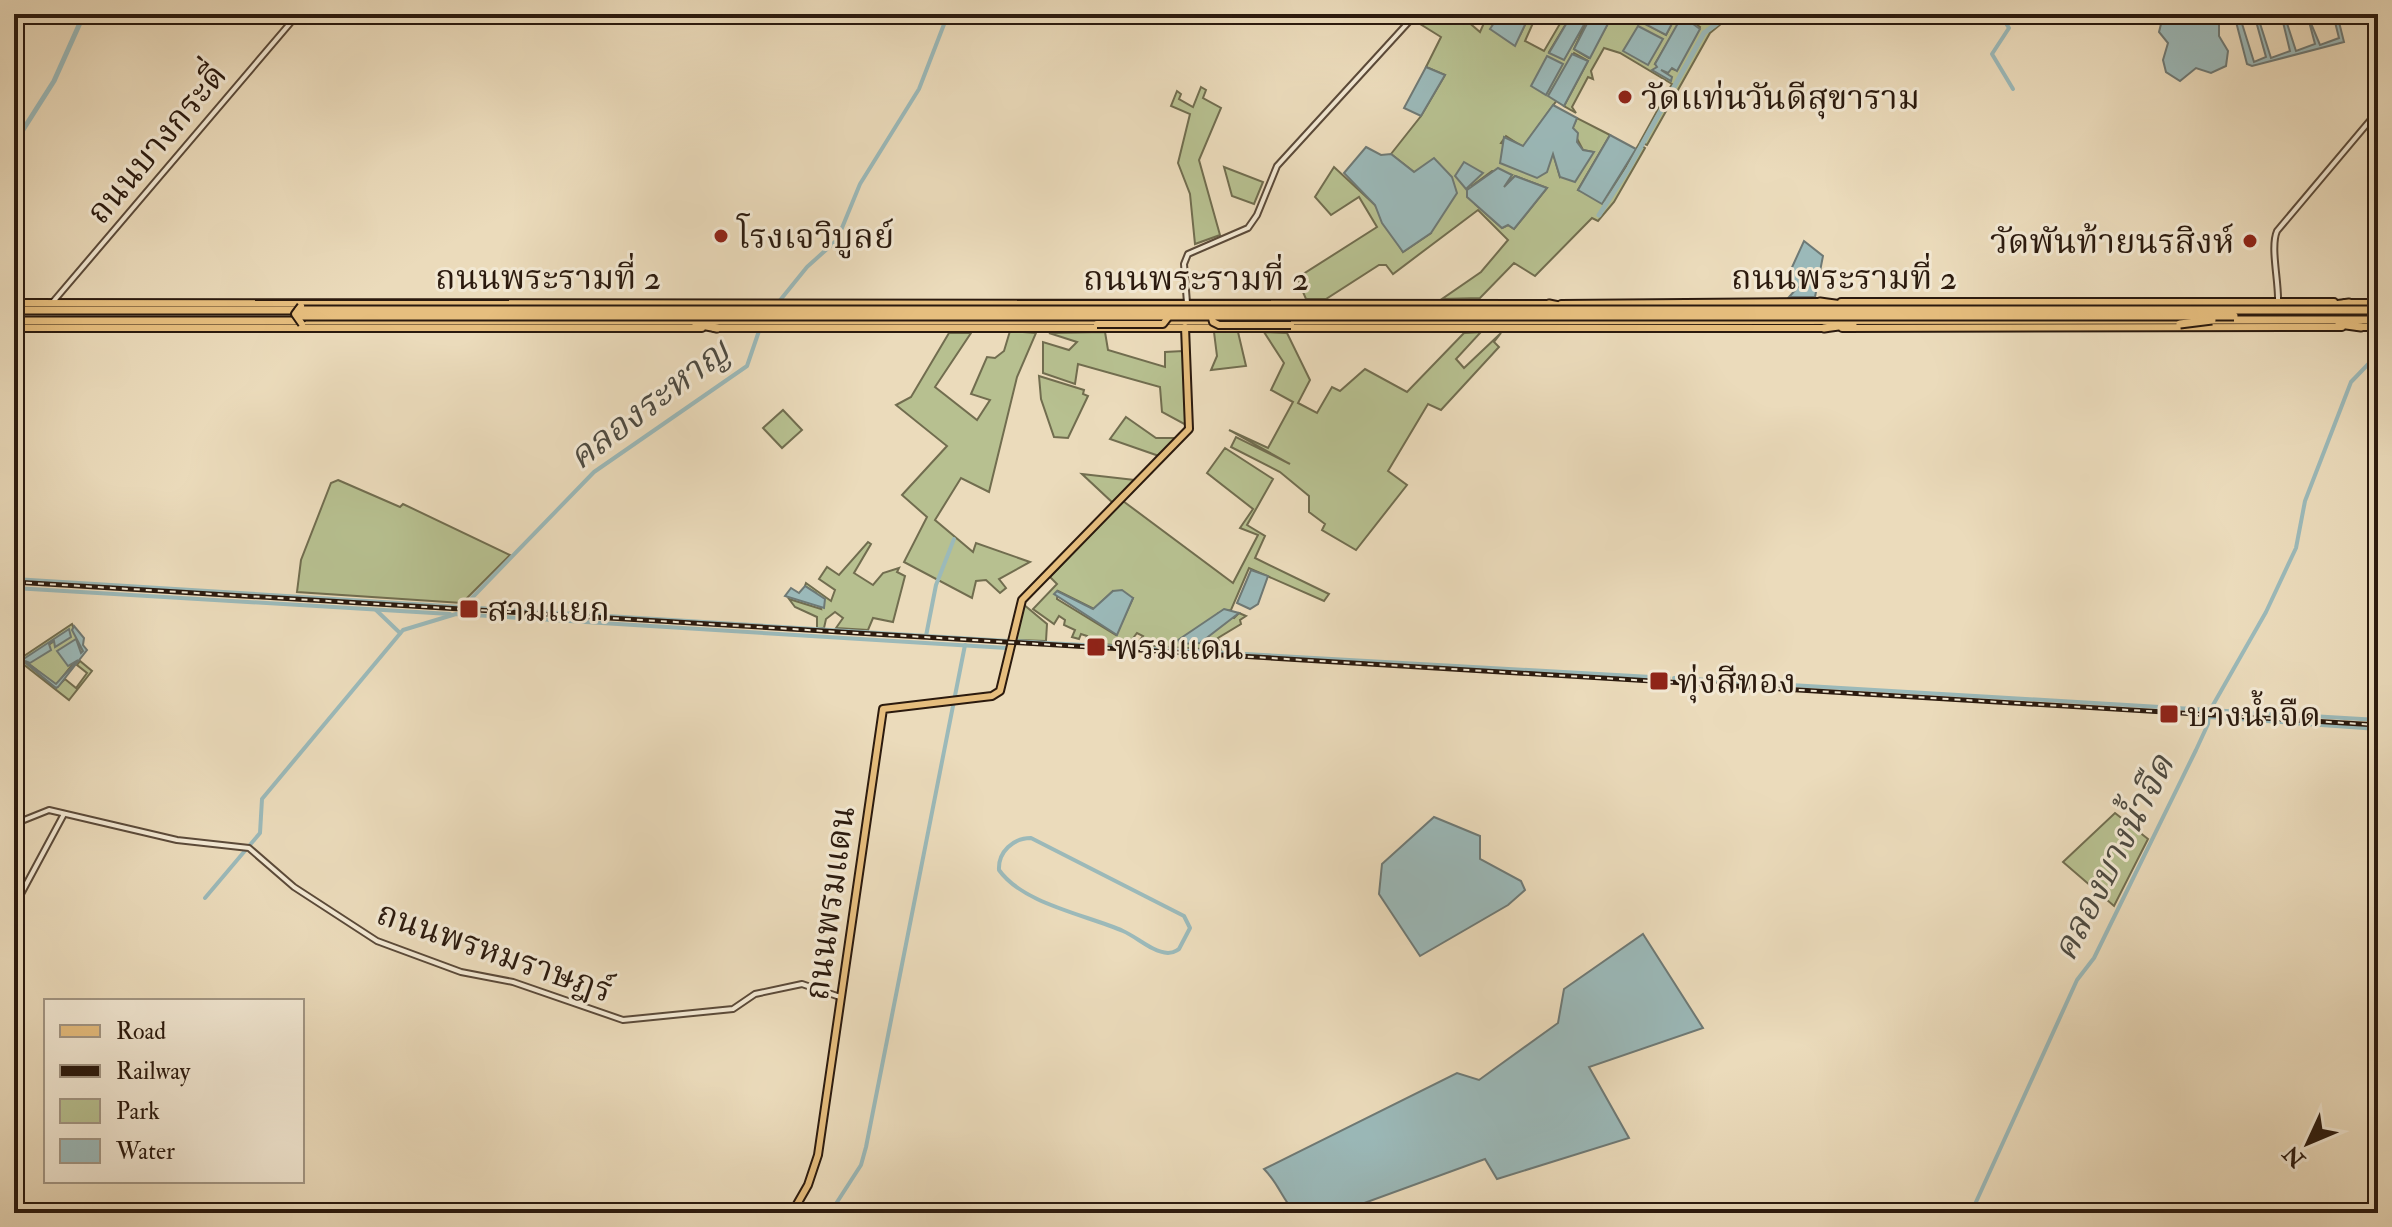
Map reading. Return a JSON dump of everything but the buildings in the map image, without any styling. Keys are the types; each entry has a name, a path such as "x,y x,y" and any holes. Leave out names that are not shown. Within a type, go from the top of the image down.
{"highway":[{"path":"1820,302 1850,306 2180,305 2234,313"},
{"path":"2292,316 2349,303"},
{"path":"1549,304 1585,310"},
{"path":"409,305 440,306"},
{"name":"ถนนพระรามที่ 2","path":"15,319 440,306 767,310 777,305 2292,316"},
{"path":"1963,305 1970,313 1964,324"},
{"path":"1824,311 1850,306"},
{"path":"15,319 299,313 2378,314"},
{"path":"1824,324 2180,324 2234,313"},
{"name":"ถนนพระรามที่ 2","path":"15,319 442,325 650,320 757,324 771,320 1824,324 2378,314"},
{"path":"2292,316 2361,327"},
{"path":"650,320 717,328"},
{"path":"1548,327 1585,321"},
{"path":"408,324 442,325"}],"main road":[{"name":"ถนนพระรามที่ 2","path":"14,303 440,306 2378,303"},
{"path":"1025,327 1163,324 1169,313 1162,308 1027,304"},
{"path":"1367,304 1218,308 1211,318 1219,325 1378,329"},
{"path":"408,324 302,324 295,316 301,306 409,305"},
{"name":"ถนนพระรามที่ 2","path":"442,325 1378,329 1824,324 2378,327"},
{"name":"ถนนพรมแดน","path":"792,1213 816,1165 883,709 997,694 1022,600 1189,429 1185,327"}],"street":[{"name":"ถนนบางกระดี่","path":"52,303 298,14"},
{"path":"1187,303 1187,255 1248,228 1257,215 1277,166 1416,14"},
{"path":"2278,302 2279,270 2274,241 2277,231 2378,111"},
{"path":"14,337 15,319"},
{"name":"ถนนพรหมราษฎร์","path":"14,824 41,811 177,840 246,848 294,887 380,943 463,973 513,982 555,1000 623,1020 733,1009 755,994 802,984 842,998"},
{"path":"14,907 64,814"}],"green space":[{"path":"1425,14 1459,14 1480,32 1488,14 1500,14 1491,29 1520,35 1530,14 1537,14 1525,41 1544,51 1561,22 1546,14 1561,19 1572,14 1549,52 1564,59 1590,14 1574,49 1589,58 1613,14 1644,14 1641,21 1666,35 1677,14 1733,14 1710,33 1647,145 1640,142 1672,84 1620,53 1604,48 1591,71 1593,79 1588,77 1572,107 1576,113 1564,106 1588,61 1574,53 1549,95 1557,100 1523,147 1506,136 1501,143 1553,153 1560,177 1593,152 1583,150 1572,129 1577,118 1610,135 1578,190 1606,201 1639,144 1645,148 1614,202 1598,221 1592,218 1535,276 1514,263 1480,298 1442,299 1481,272 1508,240 1478,210 1393,274 1386,265 1379,265 1326,299 1306,299 1297,278 1377,227 1359,197 1331,215 1315,197 1334,167 1375,205 1403,252 1431,233 1414,172 1391,154 1421,116 1445,75 1426,67 1441,37 1417,22","holes":["1684,15 1700,27 1676,70 1655,64","1492,171 1512,175 1504,187 1515,176 1547,188 1514,229 1508,225 1502,228 1475,204 1472,186"]},
{"path":"1201,87 1206,90 1203,98 1221,108 1199,160 1220,235 1195,244 1190,194 1178,163 1190,114 1171,106 1177,91 1181,94 1179,99 1193,107"},
{"path":"1224,167 1263,182 1254,204 1232,196"},
{"path":"1010,331 1036,333 1017,377 989,492 961,478 935,520 973,552 976,543 1030,562 999,579 1006,588 1000,593 986,580 976,581 972,598 904,562 927,517 902,495 947,446 896,405 911,397 949,333 971,333 935,387 977,420 990,400 971,394 987,357 995,358 1004,351"},
{"path":"1105,332 1108,350 1165,367 1165,352 1183,351 1188,426 1162,412 1160,387 1078,364 1075,384 1043,373 1043,342 1069,350 1077,342 1049,333"},
{"path":"1214,332 1238,332 1246,366 1211,370 1217,356"},
{"path":"1264,332 1287,333 1310,380 1298,403 1317,413 1332,387 1340,391 1365,369 1407,392 1464,333 1481,332 1456,359 1464,368 1501,333 1494,342 1499,347 1441,410 1428,404 1388,471 1407,485 1356,550 1322,530 1325,524 1309,512 1309,496 1280,472 1231,447 1236,437 1290,464 1229,430 1268,448 1293,402 1271,390 1284,363"},
{"path":"1039,376 1084,390 1083,394 1088,396 1068,438 1054,437 1041,399"},
{"path":"783,410 802,430 782,448 763,428"},
{"path":"1126,417 1156,438 1176,438 1159,456 1110,439"},
{"path":"1225,448 1273,479 1247,525 1265,536 1255,558 1329,594 1324,601 1249,568 1231,610 1220,613 1234,618 1239,613 1246,616 1240,620 1241,624 1218,638 1221,650 1136,645 1143,636 1137,633 1127,646 1086,643 1087,636 1081,634 1079,639 1072,637 1075,630 1064,625 1065,620 1059,616 1054,624 1033,609 1057,584 1050,577 1123,501 1233,583 1258,535 1240,528 1253,509 1207,473","holes":["1058,591 1094,609 1113,591 1133,598 1116,635 1057,599"]},
{"path":"1082,474 1135,480 1113,503"},
{"path":"338,480 400,507 403,504 510,555 462,603 297,592 301,560 331,483"},
{"path":"868,542 871,544 854,573 873,585 883,573 899,568 897,572 905,576 893,622 873,618 868,630 836,628 843,618 835,612 826,619 824,628 817,628 817,617 795,607 789,599 821,609 816,593 805,586 806,583 831,601 835,590 819,579 827,567 839,575"},
{"path":"1023,604 1047,624 1046,641 1014,640"},
{"path":"72,624 83,651 56,685 25,661 69,631 23,660 56,688 65,679 76,688 87,673 77,665 80,661 92,671 69,700 18,660"},
{"path":"2115,813 2148,839 2114,906 2063,862"}],"water":[{"path":"1500,14 1530,14 1515,46 1490,29"},
{"path":"1572,14 1590,14 1564,60 1549,53"},
{"path":"1592,14 1613,14 1590,58 1574,49"},
{"path":"1644,14 1677,14 1666,35 1641,22"},
{"path":"2151,14 2204,14 2208,18 2219,18 2219,36 2228,51 2226,66 2211,73 2196,68 2180,81 2166,72 2163,60 2168,43 2159,32 2161,24 2152,20"},
{"path":"2234,14 2239,14 2254,62 2266,57 2254,14 2257,14 2271,58 2290,51 2281,14 2284,14 2296,51 2315,44 2307,14 2320,45 2339,38 2333,14 2337,14 2344,42 2252,66 2247,64"},
{"path":"1682,16 1700,29 1677,71 1672,68 1668,73 1661,70 1672,77 1671,81 1652,70 1657,67 1655,64"},
{"path":"1638,26 1663,39 1648,65 1623,51"},
{"path":"1572,54 1588,61 1564,106 1548,96"},
{"path":"1547,56 1563,64 1546,95 1531,86"},
{"path":"1426,67 1445,75 1421,116 1404,108"},
{"path":"1553,105 1577,118 1573,128 1578,133 1577,142 1583,150 1594,152 1575,182 1560,177 1553,154 1547,172 1537,178 1500,163 1504,137 1523,146"},
{"path":"1610,135 1636,149 1602,204 1578,190"},
{"path":"1366,147 1381,155 1391,154 1414,172 1434,158 1452,177 1457,193 1431,233 1403,252 1382,223 1375,205 1344,173"},
{"path":"1464,162 1483,173 1466,189 1455,176"},
{"path":"1498,168 1512,175 1504,187 1515,176 1547,188 1514,229 1508,225 1502,228 1467,197 1467,190"},
{"path":"1804,241 1823,256 1815,297 1789,297 1798,287 1788,276"},
{"path":"1251,570 1268,576 1258,604 1250,609 1237,603"},
{"path":"805,586 825,599 824,608 785,596 791,588 799,593"},
{"path":"1122,590 1133,598 1117,635 1054,594 1057,591 1093,609 1113,591"},
{"path":"1224,609 1239,613 1200,643 1180,644 1178,640"},
{"path":"74,626 84,638 83,645 87,650 56,688 22,660 69,629 71,637 55,647 54,641 49,644 51,650 30,663 25,661 56,684 78,660 68,666 57,651 76,639 81,653 83,651 72,630"},
{"path":"1434,817 1480,836 1480,859 1521,881 1525,890 1508,905 1420,956 1379,894 1382,864"},
{"path":"1643,934 1703,1028 1589,1067 1629,1138 1497,1179 1485,1159 1337,1213 1295,1213 1264,1169 1457,1073 1479,1080 1558,1023 1564,989"}],"waterway":[{"path":"14,144 54,81 84,14"},
{"name":"คลองระหาญ","path":"777,304 807,267 837,240 860,184 919,89 948,14"},
{"path":"1599,215 1629,168 1704,33 1730,14"},
{"path":"2000,14 2009,28 1992,54 2013,89"},
{"name":"คลองระหาญ","path":"465,605 594,472 747,366 760,328"},
{"name":"คลองบางน้ำจืด","path":"1971,1213 2077,980 2094,958 2196,750 2208,724 2209,712 2266,612 2296,548 2305,501 2351,382 2378,354"},
{"path":"926,636 936,585 954,539"},
{"path":"14,579 1008,641"},
{"path":"14,588 450,614"},
{"path":"376,610 400,633"},
{"path":"205,898 260,833 262,799 403,630 456,614 1007,648"},
{"path":"1013,641 1669,678"},
{"path":"830,1213 861,1165 866,1147 965,645"},
{"path":"1674,678 2378,720"},
{"path":"2209,717 2378,729"},
{"path":"1031,838 1184,916 1190,928 1179,949 1170,953 1156,950 1123,931 1023,892 999,870 999,863 1013,843 1031,838"},
{"path":"14,1205 58,1213"}],"railway":[{"path":"14,582 2378,725"}],"place":[{"name":"วัดแท่นวันดีสุขาราม","path":"1625,97"},
{"name":"โรงเจวิบูลย์","path":"721,236"},
{"name":"วัดพันท้ายนรสิงห์","path":"2250,241"},
{"name":"สามแยก","path":"469,609"},
{"name":"พรมแดน","path":"1096,647"},
{"name":"ทุ่งสีทอง","path":"1659,681"},
{"name":"บางน้ำจืด","path":"2169,714"}]}
